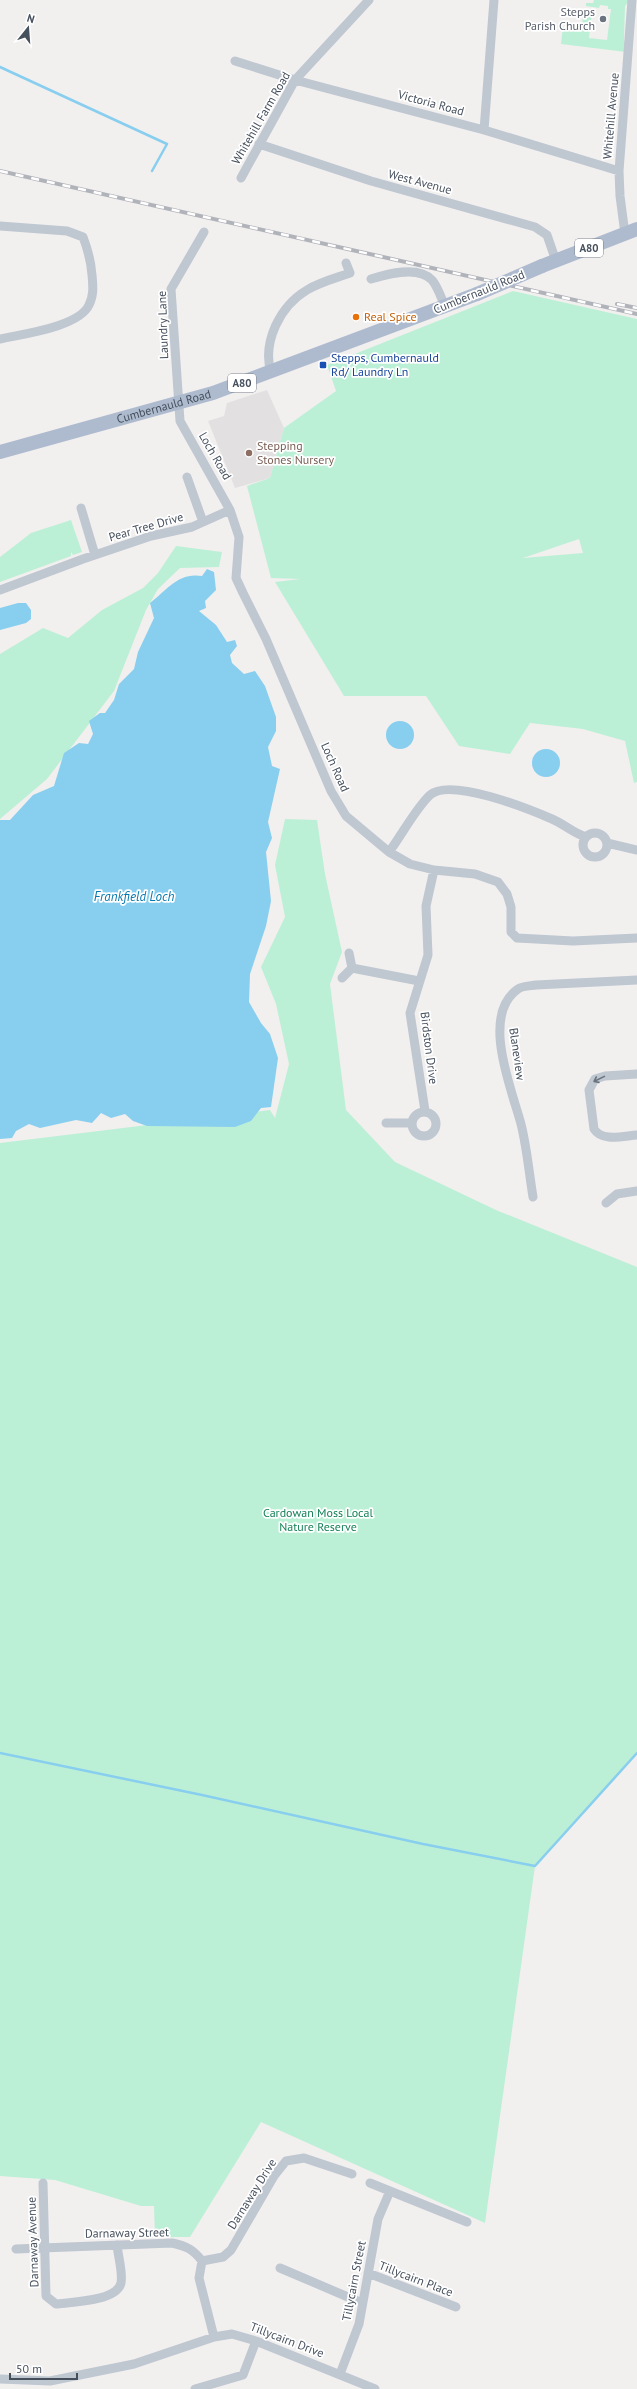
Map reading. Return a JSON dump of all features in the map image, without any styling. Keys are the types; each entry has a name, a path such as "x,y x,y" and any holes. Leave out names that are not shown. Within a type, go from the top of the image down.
{"main road":[{"name":"Cumbernauld Road","path":"0,452 213,393 271,373 477,294 542,266 631,232"}],"street":[{"name":"Whitehill Farm Road","path":"241,178 295,80 369,0"},
{"path":"484,130 494,0"},
{"name":"Whitehill Avenue","path":"631,232 620,196 619,171 634,26 632,0"},
{"name":"Victoria Road","path":"236,61 295,80 484,130 619,171"},
{"name":"West Avenue","path":"259,144 371,181 535,227 547,235 556,261"},
{"path":"0,226 67,231 82,237 90,254 93,292 89,306 74,319 40,331 0,339"},
{"name":"Laundry Lane","path":"179,402 171,289 204,232"},
{"path":"271,373 268,362 269,344 275,327 288,305 308,290 350,273 346,263"},
{"path":"372,279 395,271 423,275 432,280 445,306"},
{"name":"Loch Road","path":"179,402 180,421 230,510 239,536 236,578 266,639 331,791 346,816 389,852 410,864 434,870 475,874 498,882 507,894 511,907 511,932 522,940 637,938"},
{"name":"Pear Tree Drive","path":"187,476 203,522"},
{"path":"81,508 95,555"},
{"name":"Pear Tree Drive","path":"0,590 95,555 203,522 230,510"},
{"path":"389,852 431,795 444,788 510,802 554,819 576,834 586,837 596,833 603,836 607,844"},
{"path":"586,837 584,848 592,856 602,854 607,844"},
{"path":"607,844 637,850"},
{"name":"Birdston Drive","path":"412,1123 414,1130 420,1135 432,1133 436,1126 435,1118 425,1111 410,1013 428,955 426,906 434,870"},
{"path":"350,953 352,968"},
{"path":"352,968 419,981"},
{"path":"342,978 352,968"},
{"name":"Blaneview","path":"533,1197 521,1125 505,1072 500,1038 500,1019 508,998 519,988 536,985 637,980"},
{"path":"637,1074 605,1076 595,1079 589,1090 594,1129 598,1134 606,1137 637,1135"},
{"path":"386,1123 412,1123 417,1113 425,1111"},
{"path":"606,1203 618,1194 637,1191"},
{"name":"Darnaway Drive","path":"202,2261 223,2257 231,2250 274,2176 286,2162 304,2158 352,2174"},
{"name":"Darnaway Avenue","path":"43,2183 46,2296 56,2304 109,2296 118,2291 122,2282 117,2245"},
{"path":"370,2183 467,2222"},
{"name":"Tillycairn Street","path":"340,2374 359,2324 378,2219 390,2191"},
{"name":"Darnaway Street","path":"16,2249 172,2244 186,2246 194,2250 202,2261"},
{"path":"202,2261 199,2278 214,2337"},
{"path":"280,2268 362,2303"},
{"name":"Tillycairn Place","path":"368,2273 456,2307"},
{"name":"Tillycairn Drive","path":"0,2379 50,2381 134,2364 214,2337 232,2334 256,2341 375,2389"},
{"path":"195,2389 243,2375 256,2341"}],"shaded area":[{"name":"Stepping Stones Nursery","path":"267,390 284,428 270,478 235,488 208,421 224,416 227,403"}],"green space":[{"path":"594,0 630,0 625,6 624,40 627,46 626,52 561,44 563,27 582,28 583,13 592,13 589,38 607,40 611,9 608,9 608,6 600,5 599,8 586,6 586,3 593,3"},
{"path":"513,291 637,319 637,782 634,783 625,741 583,729 530,723 510,754 459,746 426,696 344,696 275,582 300,579 271,578 247,486 270,478 284,428 336,391 327,365","holes":["579,539 583,553 523,558"]},
{"path":"71,520 82,552 73,555 71,552 71,556 0,582 0,557 31,533"},
{"path":"176,546 222,552 219,567 180,568 158,589 146,610 114,691 47,779 0,819 0,654 43,628 68,638 102,610 143,588 158,573"},
{"name":"Cardowan Moss Local Nature Reserve","path":"285,819 317,820 325,874 342,952 330,984 346,1110 395,1162 496,1210 637,1267 637,1753 535,1866 485,2223 261,2122 190,2237 155,2237 154,2206 141,2206 55,2180 0,2176 0,1143 270,1110 275,1118 289,1064 276,1004 261,967 285,917 275,865"}],"water":[{"name":"Frankfield Loch","path":"207,569 214,572 216,590 205,601 206,608 199,611 216,625 227,642 235,640 237,646 230,655 232,663 244,674 255,671 265,686 276,717 276,731 268,747 272,766 280,769 268,822 272,838 266,852 271,901 266,926 250,974 249,1002 261,1023 270,1034 278,1058 271,1107 261,1108 251,1121 235,1127 147,1126 133,1121 125,1114 111,1118 101,1113 92,1123 76,1120 40,1128 29,1124 16,1131 12,1138 0,1139 0,820 10,820 33,795 54,786 64,753 79,743 88,744 93,734 89,721 100,713 105,713 114,700 119,684 134,669 138,652 154,618 150,603 179,579 194,575 202,576"},
{"path":"18,603 26,603 31,610 31,619 26,623 0,630 0,608"},
{"path":"400,721 410,725 414,735 410,745 400,749 390,745 386,735 390,725"},
{"path":"546,749 556,753 560,763 556,773 546,777 536,773 532,763 536,753"}],"waterway":[{"path":"0,67 167,144 152,171"},
{"path":"0,1753 202,1795 423,1844 535,1866 637,1753"}],"railway":[{"path":"0,171 637,314"},
{"path":"617,304 637,308"}],"place":[{"name":"Stepps Parish Church","path":"603,19"},
{"name":"Real Spice","path":"356,317"},
{"name":"Stepps, Cumbernauld Rd/ Laundry Ln","path":"323,365"},
{"name":"Stepping Stones Nursery","path":"249,453"}]}
